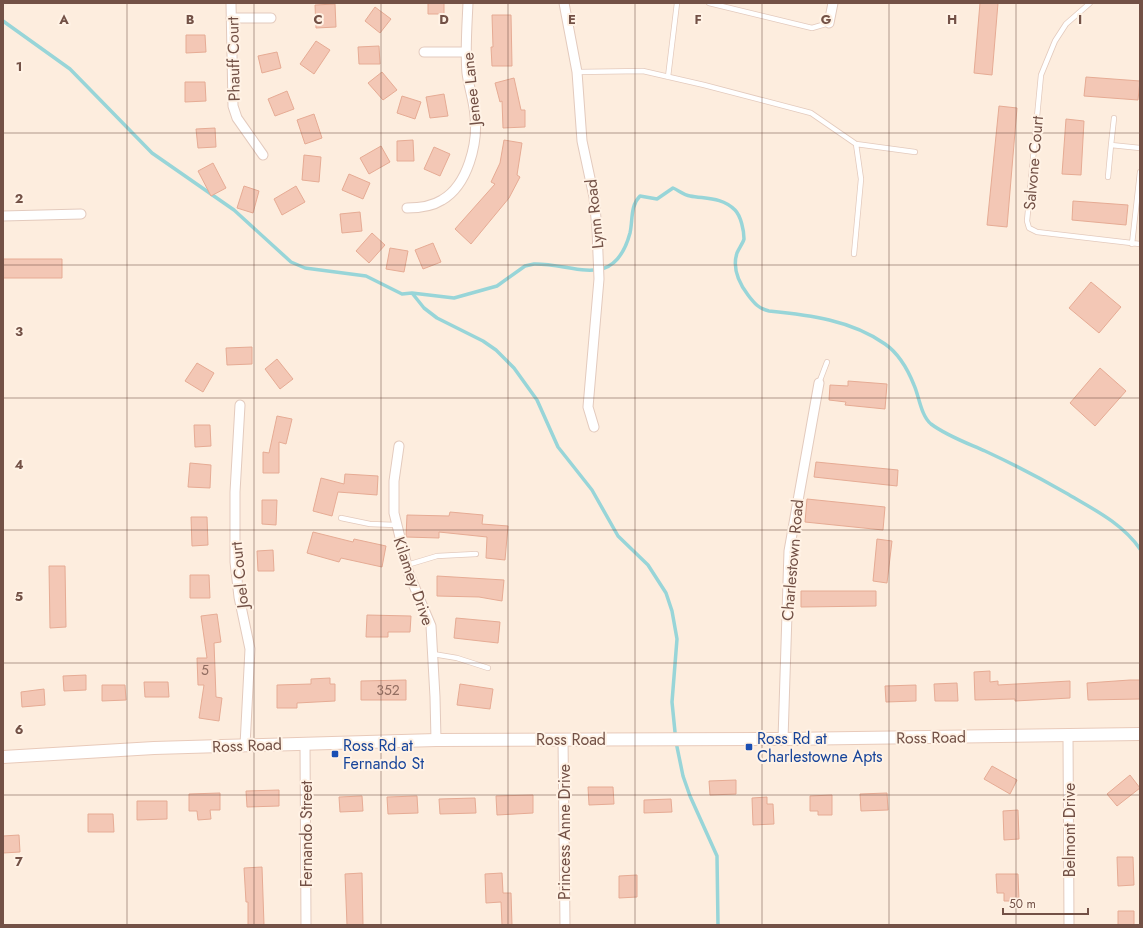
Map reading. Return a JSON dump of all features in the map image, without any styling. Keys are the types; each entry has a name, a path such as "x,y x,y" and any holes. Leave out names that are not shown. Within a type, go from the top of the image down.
{"street":[{"name":"Phauff Court","path":"231,3 233,106 237,118 263,154"},
{"name":"Jenee Lane","path":"407,208 420,208 443,200 463,176 470,164 476,134 475,116 467,75 466,52 468,3"},
{"name":"Lynn Road","path":"564,3 577,72 582,141 594,196 598,230 599,279 588,406 594,426"},
{"path":"829,23 833,3"},
{"path":"231,18 271,18"},
{"path":"424,52 466,52"},
{"path":"3,216 81,214"},
{"name":"Charlestown Road","path":"783,739 789,551 819,383"},
{"name":"Joel Court","path":"240,405 235,492 235,562 236,581 250,649 245,745"},
{"name":"Kilamey Drive","path":"399,446 394,487 396,525 406,565 431,626 436,740"},
{"name":"Ross Road","path":"3,757 245,745 436,740 783,739 1140,734"},
{"name":"Belmont Drive","path":"1068,735 1069,925"},
{"name":"Princess Anne Drive","path":"563,739 565,925"},
{"name":"Fernando Street","path":"306,743 306,925"}],"lane":[{"path":"668,77 677,3"},
{"path":"709,3 812,28 829,23"},
{"name":"Salvone Court","path":"1090,3 1066,24 1055,41 1041,75 1027,221 1029,228 1037,232 1140,244"},
{"path":"577,72 643,71 811,113 856,144 915,152"},
{"path":"1108,177 1114,118"},
{"path":"854,254 861,179 856,144"},
{"path":"1111,145 1140,148"},
{"path":"1132,244 1140,172"},
{"path":"819,383 827,362"},
{"path":"341,518 370,524 396,525"},
{"path":"406,565 437,556 476,554"},
{"path":"433,654 458,658 488,668"}],"building":[{"path":"428,3 444,3 444,14 428,14"},
{"path":"980,3 998,3 992,75 974,73"},
{"path":"335,4 336,27 316,28 315,5"},
{"path":"375,7 391,19 380,33 365,21"},
{"path":"492,15 511,15 512,66 492,66"},
{"path":"186,35 205,35 206,52 186,53"},
{"path":"316,41 330,50 314,74 300,64"},
{"path":"379,46 380,64 359,64 358,47"},
{"path":"277,52 281,68 262,73 258,56"},
{"path":"382,72 397,90 383,100 368,83"},
{"path":"1086,77 1140,81 1138,100 1084,96"},
{"path":"514,78 521,110 525,110 525,127 503,128 502,101 500,102 495,83"},
{"path":"185,82 205,82 206,101 185,102"},
{"path":"287,91 294,109 275,116 268,99"},
{"path":"444,94 448,116 430,118 426,97"},
{"path":"402,96 421,102 415,119 397,113"},
{"path":"999,106 1017,108 1007,227 987,225"},
{"path":"314,114 322,138 305,144 297,120"},
{"path":"1066,119 1084,121 1081,175 1062,174"},
{"path":"215,128 216,147 198,148 196,129"},
{"path":"413,140 414,161 397,161 397,141"},
{"path":"504,140 522,143 517,175 520,177 509,198 471,244 455,229 495,184 491,182 500,163"},
{"path":"381,146 390,162 369,174 360,158"},
{"path":"434,147 450,154 440,176 424,169"},
{"path":"304,155 321,157 319,182 302,180"},
{"path":"213,163 226,188 211,196 198,171"},
{"path":"349,174 370,183 363,199 342,190"},
{"path":"244,186 259,191 253,213 237,208"},
{"path":"296,186 305,202 282,215 274,199"},
{"path":"1073,201 1128,205 1126,225 1072,220"},
{"path":"360,212 362,231 342,233 340,214"},
{"path":"372,233 385,245 369,263 356,251"},
{"path":"433,243 441,262 423,269 415,250"},
{"path":"390,248 408,251 404,272 386,269"},
{"path":"3,259 62,259 62,278 3,278"},
{"path":"1091,282 1121,307 1099,333 1069,308"},
{"path":"252,347 252,364 227,365 226,348"},
{"path":"277,359 293,379 280,389 265,369"},
{"path":"197,363 214,373 203,392 185,381"},
{"path":"1100,368 1126,391 1095,426 1070,403"},
{"path":"848,381 887,384 885,409 845,405 846,402 829,400 830,385 848,386"},
{"path":"277,416 292,419 286,444 279,442 279,473 263,473 263,452 269,453"},
{"path":"194,425 210,425 211,446 195,447"},
{"path":"816,462 898,470 897,486 814,477"},
{"path":"190,463 211,465 210,488 188,487"},
{"path":"345,474 378,476 377,495 338,492 332,516 313,511 321,478 344,484"},
{"path":"807,499 885,507 883,530 805,522"},
{"path":"262,500 277,500 276,525 262,524"},
{"path":"450,512 483,515 482,524 508,526 505,560 486,558 487,537 439,532 439,538 406,537 407,515 449,516"},
{"path":"191,517 207,517 208,545 192,546"},
{"path":"313,532 353,542 354,539 386,546 382,567 341,558 339,562 307,553"},
{"path":"877,539 892,541 887,583 873,581"},
{"path":"273,550 274,571 258,571 257,551"},
{"path":"49,566 65,566 66,627 50,628"},
{"path":"190,575 209,575 210,598 190,598"},
{"path":"437,576 504,580 502,601 479,597 437,596"},
{"path":"801,591 876,591 876,606 801,607"},
{"path":"217,614 221,642 214,643 216,697 222,698 219,721 199,718 204,685 198,685 197,658 207,658 201,616"},
{"path":"367,615 411,616 410,632 388,632 388,637 366,637"},
{"path":"456,618 500,622 498,643 454,638"},
{"path":"990,671 990,682 998,681 998,685 1070,681 1070,698 1015,701 1015,699 975,700 974,672"},
{"path":"86,675 86,690 64,691 63,676"},
{"path":"330,678 330,684 335,684 335,701 297,703 297,708 277,708 277,685 311,684 311,679"},
{"path":"406,680 406,700 361,700 361,681"},
{"path":"1140,680 1140,699 1088,700 1087,683"},
{"path":"144,682 168,682 169,697 145,697"},
{"path":"957,683 958,701 935,701 934,684"},
{"path":"460,684 493,689 490,709 457,705"},
{"path":"102,685 125,685 126,700 102,701"},
{"path":"916,685 916,701 886,702 885,686"},
{"path":"44,689 45,705 22,707 21,692"},
{"path":"992,766 1017,780 1010,794 984,779"},
{"path":"1130,775 1140,788 1117,806 1107,794"},
{"path":"736,780 736,794 710,795 709,781"},
{"path":"588,787 613,787 614,804 589,805"},
{"path":"279,790 279,806 247,807 246,791"},
{"path":"220,793 220,810 210,810 211,819 198,820 197,811 189,811 189,794"},
{"path":"887,793 888,810 861,811 860,794"},
{"path":"533,795 533,813 497,815 496,796"},
{"path":"832,795 832,815 818,815 818,811 810,811 810,796"},
{"path":"362,796 363,811 340,812 339,797"},
{"path":"417,796 418,813 388,814 387,797"},
{"path":"767,797 767,804 773,804 774,824 753,825 752,798"},
{"path":"475,798 476,813 440,814 439,799"},
{"path":"671,799 672,812 644,813 644,800"},
{"path":"137,801 167,801 167,819 137,820"},
{"path":"1018,810 1019,839 1004,840 1003,811"},
{"path":"88,814 113,814 114,832 88,832"},
{"path":"19,835 20,852 3,853 3,836"},
{"path":"1117,857 1133,857 1134,885 1118,886"},
{"path":"262,867 264,925 248,925 248,902 246,902 244,868"},
{"path":"362,873 363,925 347,925 345,874"},
{"path":"502,873 503,893 511,893 512,925 502,925 501,902 486,903 485,874"},
{"path":"996,874 1018,874 1019,901 1004,901 1004,893 997,893"},
{"path":"637,875 637,897 619,898 619,876"},
{"path":"1118,911 1134,911 1134,925 1118,925"}],"waterway":[{"path":"3,21 70,69 152,153 234,210 291,262 305,268 366,276 402,294 412,293 454,298 497,286 525,266 534,264 591,270 603,268 614,263 623,251 630,233 633,209 640,196 657,199 673,188 683,194 714,199 725,203 735,210 743,228 744,239 737,253 735,264 737,275 750,298 757,305 762,309 769,311 799,314 844,324 858,329 885,344 894,352 906,368 925,416 931,424 950,436 985,451 1056,487 1116,524 1140,549"},
{"path":"412,293 424,308 437,318 483,341 496,350 514,368 537,400 558,447 592,490 618,536 648,565 666,593 672,611 677,639 672,702 676,742 683,776 690,796 717,856 718,925"}],"place":[{"name":"Ross Rd at Charlestowne Apts","path":"749,747"},
{"name":"Ross Rd at Fernando St","path":"335,754"}]}
